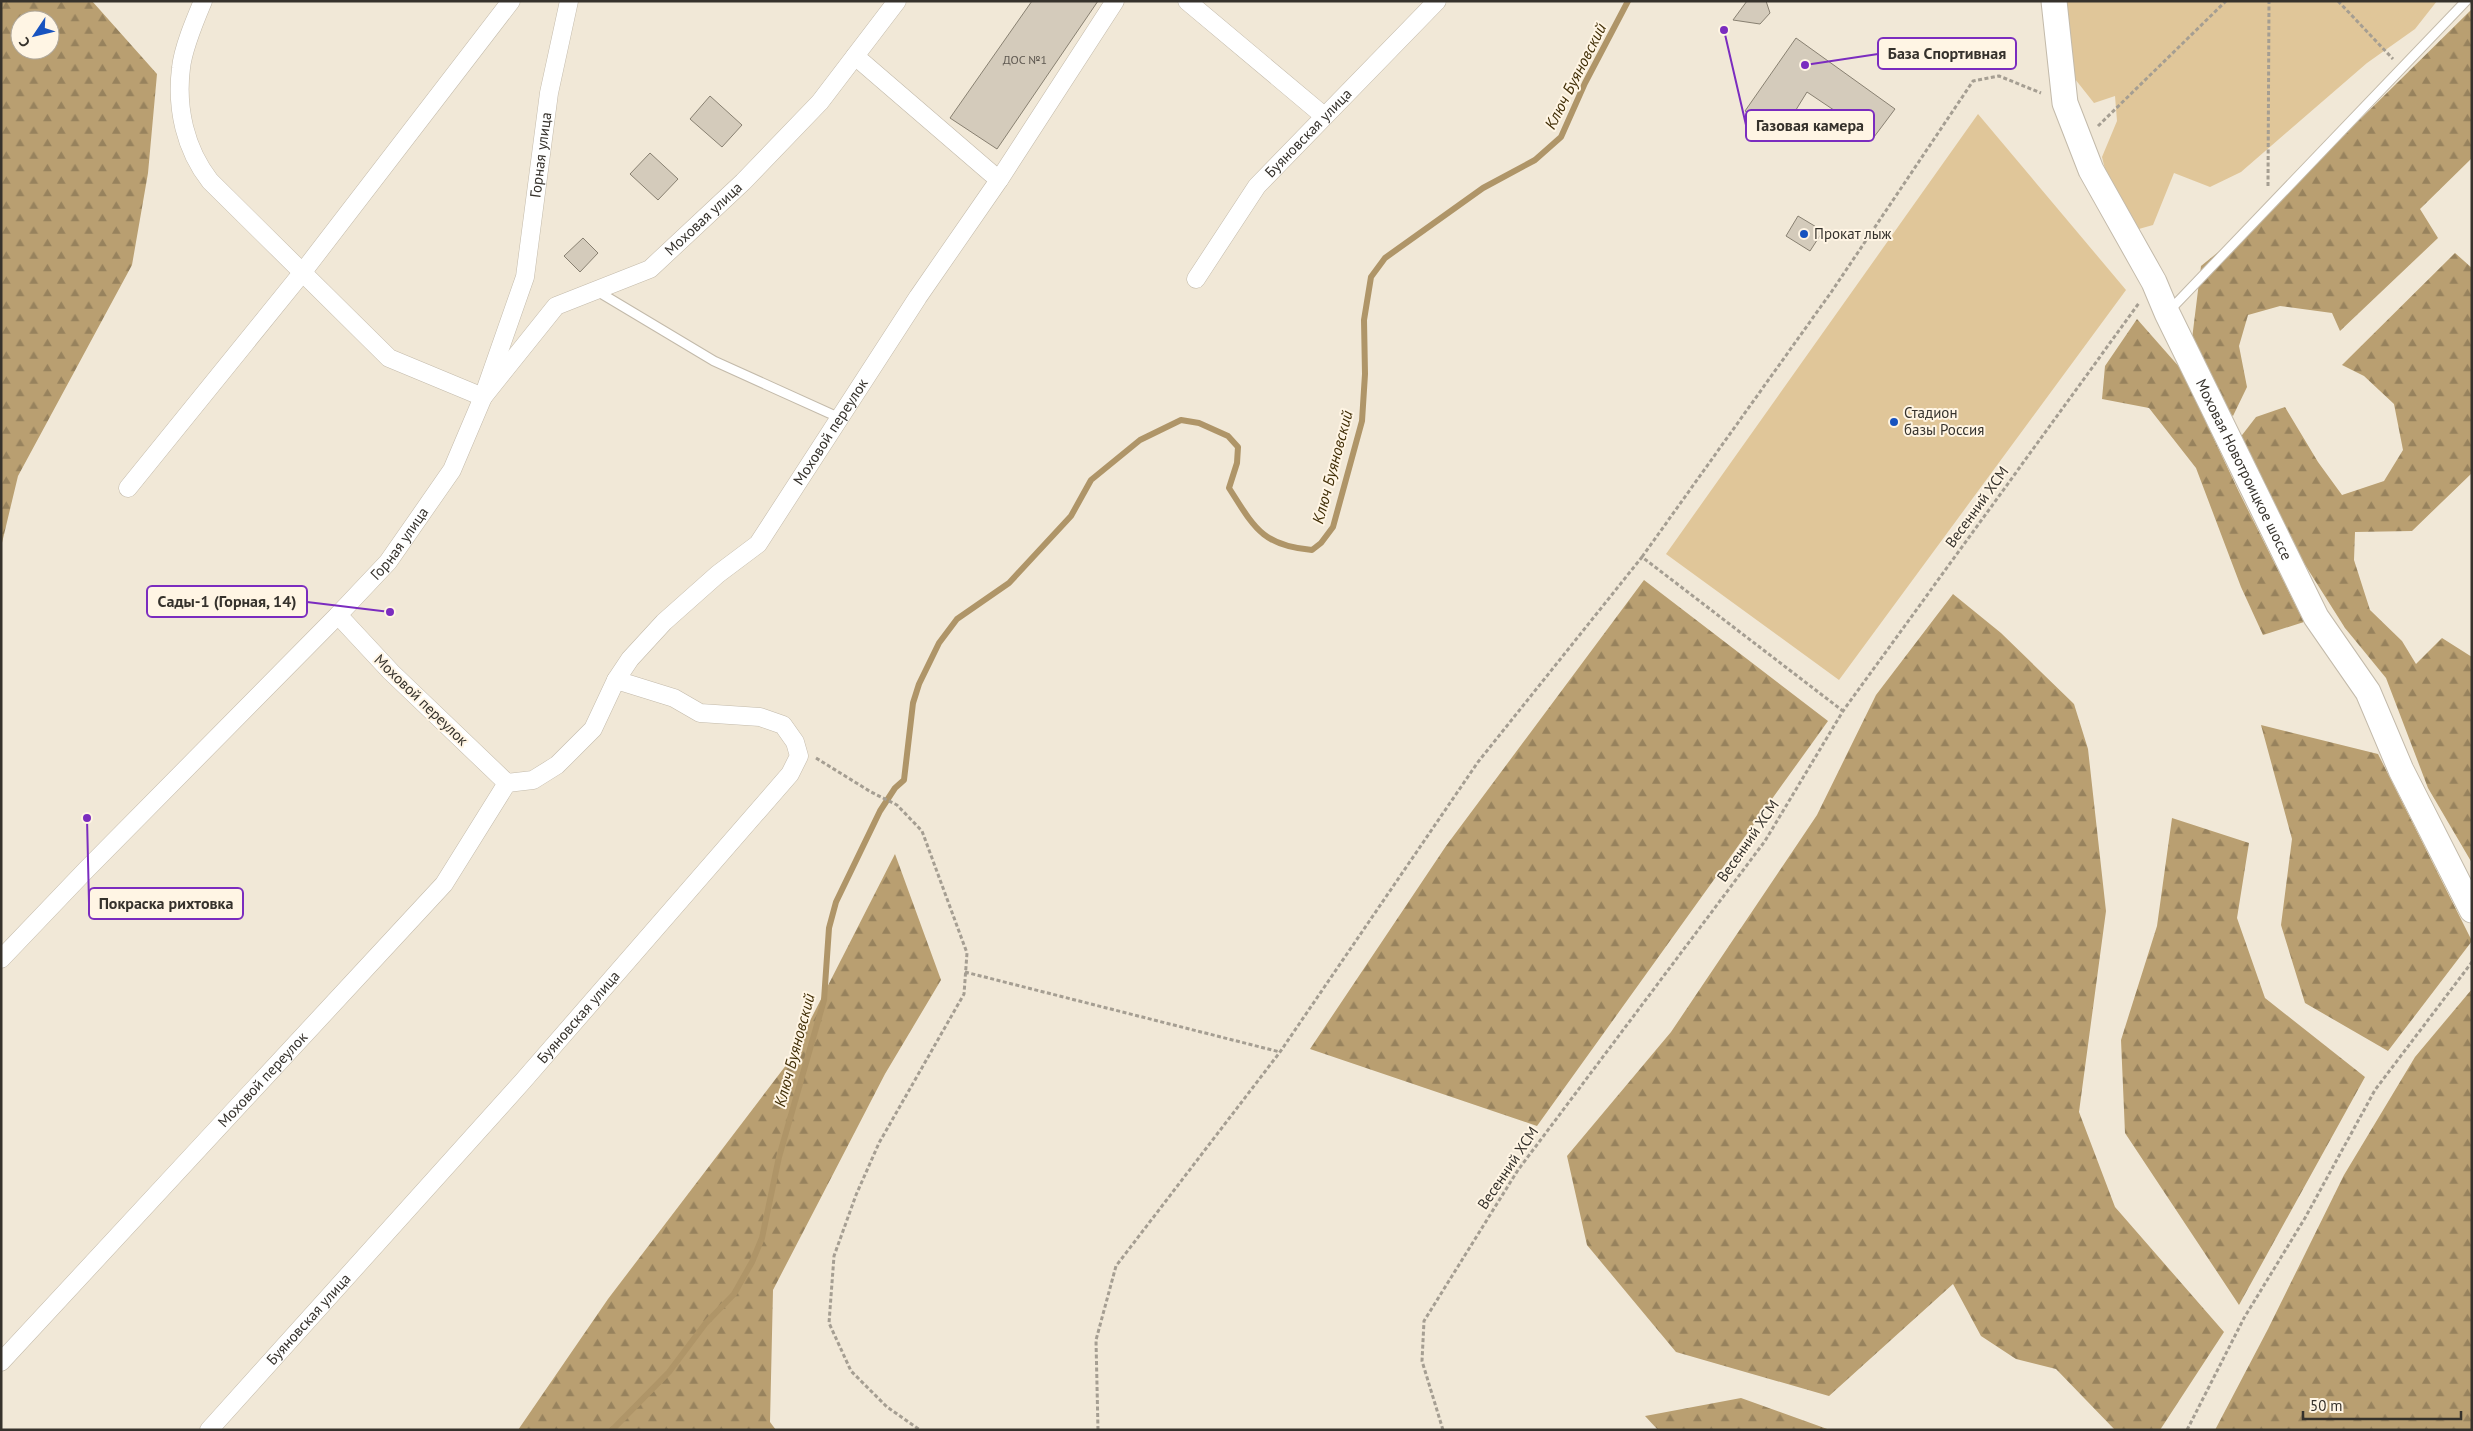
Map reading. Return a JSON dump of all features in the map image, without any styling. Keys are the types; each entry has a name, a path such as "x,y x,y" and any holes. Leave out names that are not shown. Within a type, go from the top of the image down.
{"main road":[{"name":"Моховая Новотроицкое шоссе","path":"2055,8 2065,103 2091,170 2154,282 2167,313 2316,618 2368,692 2401,770 2472,910"}],"street":[{"path":"203,1 181,67 181,118 196,164 210,181 390,358 483,397"},
{"path":"128,488 302,273 511,1"},
{"name":"Горная улица","path":"1,958 388,562 452,470 483,397 525,277 549,93 570,1"},
{"name":"Моховая улица","path":"483,397 556,306 650,269 744,182 820,102 896,1"},
{"name":"Моховой переулок","path":"507,783 534,780 557,765 594,729 616,680 630,659 664,622 718,574 758,544 1115,1"},
{"path":"1187,1 1324,116"},
{"name":"Буяновская улица","path":"1196,279 1257,186 1437,1"},
{"path":"855,56 999,180"},
{"name":"Моховой переулок","path":"338,615 391,672 507,783"},
{"path":"616,680 674,698 700,713 760,717 783,725 795,742 797,749"},
{"name":"Буяновская улица","path":"209,1430 523,1081 790,774 799,756 797,749"},
{"name":"Моховой переулок","path":"1,1362 444,884 507,783"}],"lane":[{"path":"2167,313 2466,1"},
{"path":"596,291 714,360 840,418"}],"path":[{"path":"2081,143 2226,1"},
{"path":"2268,1 2268,208"},
{"path":"2338,1 2396,62"},
{"path":"1098,1430 1096,1340 1116,1266 1280,1052 1478,762 1642,557 1832,291 1973,81 1999,76 2065,103"},
{"name":"Весенний ХСМ","path":"1443,1430 1422,1362 1424,1321 1518,1170 1765,841 1843,711 2154,282"},
{"path":"1642,557 1843,711"},
{"path":"797,749 825,762 871,792 897,805 922,831 967,953 964,994 879,1143 856,1195 834,1256 829,1323 851,1371 887,1408 920,1430"},
{"path":"2187,1430 2244,1318 2305,1218 2375,1090 2472,962"},
{"path":"966,972 1280,1052"}],"green space":[{"path":"1,1 92,1 157,74 148,173 132,265 18,476 1,547"},
{"path":"2472,9 2472,158 2420,209 2438,238 2340,331 2332,313 2280,306 2248,315 2239,346 2247,387 2233,416 2215,401 2192,339 2201,266 2259,219"},
{"path":"2455,253 2472,268 2472,473 2412,531 2355,532 2354,560 2370,610 2402,641 2416,664 2442,638 2472,657 2472,863 2428,788 2386,678 2345,628 2295,549 2239,439 2256,417 2285,407 2318,462 2342,495 2384,481 2403,450 2394,404 2364,376 2342,365"},
{"path":"2137,319 2181,369 2239,492 2304,622 2263,635 2241,587 2196,468 2149,408 2102,399 2105,366"},
{"path":"1644,580 1828,721 1537,1126 1310,1049 1446,846"},
{"path":"1953,594 2001,633 2074,704 2088,749 2106,911 2079,1112 2115,1207 2224,1332 2160,1430 2115,1430 2056,1369 2016,1359 1981,1336 1953,1284 1829,1396 1676,1352 1587,1245 1567,1156 1671,1032 1817,815 1876,695"},
{"path":"2261,725 2378,754 2472,941 2388,1051 2305,1003 2281,925 2292,839"},
{"path":"2172,818 2249,843 2237,918 2265,998 2365,1077 2239,1305 2125,1133 2121,1040 2157,926"},
{"path":"895,854 941,980 885,1074 773,1290 770,1422 776,1430 518,1430 608,1299 790,1060"},
{"path":"2472,989 2472,1430 2215,1430 2268,1329 2344,1175 2415,1057"},
{"path":"1741,1398 1830,1430 1658,1430 1645,1416"}],"shaded area":[{"path":"2066,1 2437,1 2415,29 2367,63 2241,172 2210,187 2174,173 2153,225 2121,234 2102,157 2117,121 2115,96 2094,103 2075,79"},
{"name":"Стадион базы Россия","path":"1978,114 2126,290 1839,680 1666,554"}],"building":[{"path":"1032,1 1098,1 997,149 950,118"},
{"path":"1747,1 1766,1 1770,13 1760,24 1733,20"},
{"path":"1796,38 1895,109 1874,137 1807,92 1781,134 1745,111"},
{"path":"710,96 742,125 722,147 690,119"},
{"path":"650,153 678,179 658,200 630,174"},
{"name":"Прокат лыж","path":"1798,216 1823,231 1810,251 1786,236"},
{"path":"583,238 598,253 580,272 564,256"}],"waterway":[{"name":"Ключ Буяновский","path":"612,1430 669,1372 705,1324 734,1294 752,1262 762,1238 779,1157 824,1000 829,928 836,902 880,811 895,788 904,780 913,703 919,684 939,643 957,619 1009,583 1071,516 1091,480 1140,440 1181,420 1199,423 1228,436 1238,447 1237,463 1229,488 1245,514 1261,532 1270,539 1295,548 1312,550 1321,543 1333,527 1362,421 1365,374 1364,320 1371,277 1385,258 1483,188 1535,160 1561,137 1585,83 1628,1"}],"place":[{"name":"Газовая камера","path":"1724,30"},
{"name":"База Спортивная","path":"1805,65"},
{"name":"Прокат лыж","path":"1804,234"},
{"name":"Стадион базы Россия","path":"1894,422"},
{"name":"Сады-1 (Горная, 14)","path":"390,612"},
{"name":"Покраска рихтовка","path":"87,818"}]}
